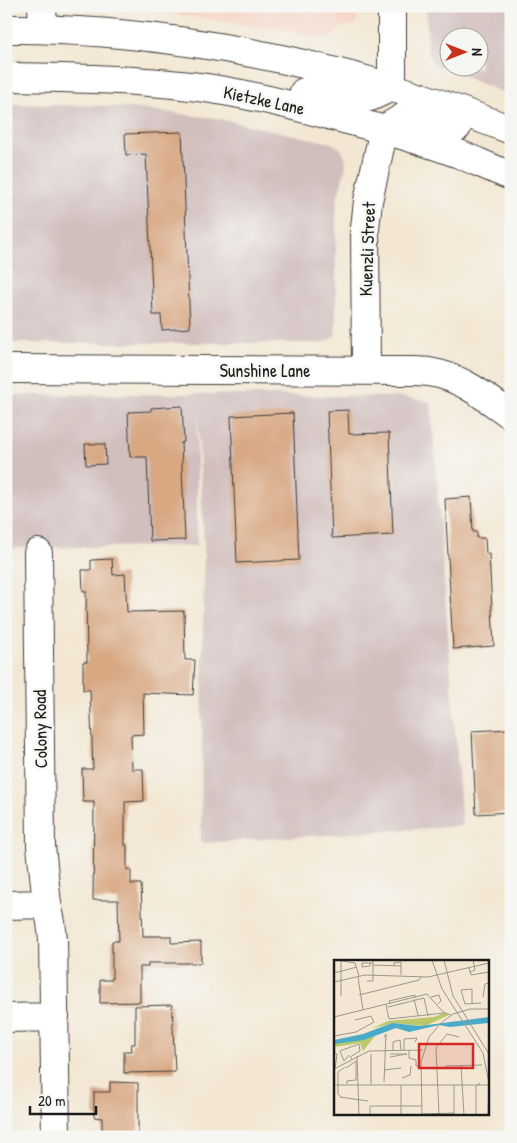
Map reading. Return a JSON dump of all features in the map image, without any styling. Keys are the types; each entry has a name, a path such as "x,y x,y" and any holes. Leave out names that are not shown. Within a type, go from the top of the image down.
{"street":[{"path":"392,6 392,87"},
{"path":"6,29 42,18 271,58 392,87 449,106 511,131"},
{"name":"Kietzke Lane","path":"6,77 102,79 200,87 285,103 384,129 460,154 511,176"},
{"path":"285,103 290,96 303,92 344,99 370,97 392,87"},
{"path":"384,129 404,116 428,117 485,136 502,137 511,131"},
{"name":"Kuenzli Street","path":"366,370 365,228 368,201 384,129"},
{"name":"Sunshine Lane","path":"6,368 415,370 438,373 458,380 479,392 511,416"},
{"name":"Colony Road","path":"38,553 41,846 53,939 56,1137"},
{"path":"6,905 47,904"},
{"path":"6,1018 55,1017"}],"shaded area":[{"path":"113,6 359,6 359,10 355,25 343,26 329,39 282,30"},
{"path":"426,6 511,6 511,96 468,78 490,78 490,28 440,28 440,66 432,63 428,53"},
{"path":"6,104 104,106 214,118 332,143 341,149 346,159 336,211 335,335 321,343 6,343"},
{"path":"197,394 402,397 431,402 462,826 201,843 204,544 197,410 197,546 6,548 6,395"}],"building":[{"path":"182,132 190,328 162,330 161,315 153,315 146,154 126,155 125,134"},
{"path":"182,406 184,442 181,443 185,540 150,541 147,457 130,457 128,412 151,411 151,408"},
{"path":"348,410 349,434 389,433 393,535 332,538 327,411"},
{"path":"293,413 299,560 237,563 231,416"},
{"path":"85,444 105,444 106,464 86,465"},
{"path":"471,497 473,532 477,532 477,538 485,538 486,554 489,554 494,646 453,649 445,499"},
{"path":"112,559 113,575 125,574 127,612 184,611 185,660 195,660 193,695 143,693 144,734 131,735 132,769 143,769 144,801 125,802 125,845 127,845 127,870 131,870 131,884 141,884 143,936 171,936 171,943 201,942 201,963 148,963 148,967 140,967 140,1002 100,1003 100,980 112,980 112,941 119,941 118,900 93,900 94,802 83,802 82,769 93,769 90,690 83,690 83,662 87,662 86,591 83,591 82,570 91,570 91,560"},
{"path":"511,729 511,812 476,814 472,731"},
{"path":"172,1005 175,1072 124,1073 124,1051 132,1051 131,1044 135,1044 135,1006"},
{"path":"110,1082 138,1083 138,1137 102,1137 102,1118 94,1117 94,1092 110,1092"}]}
